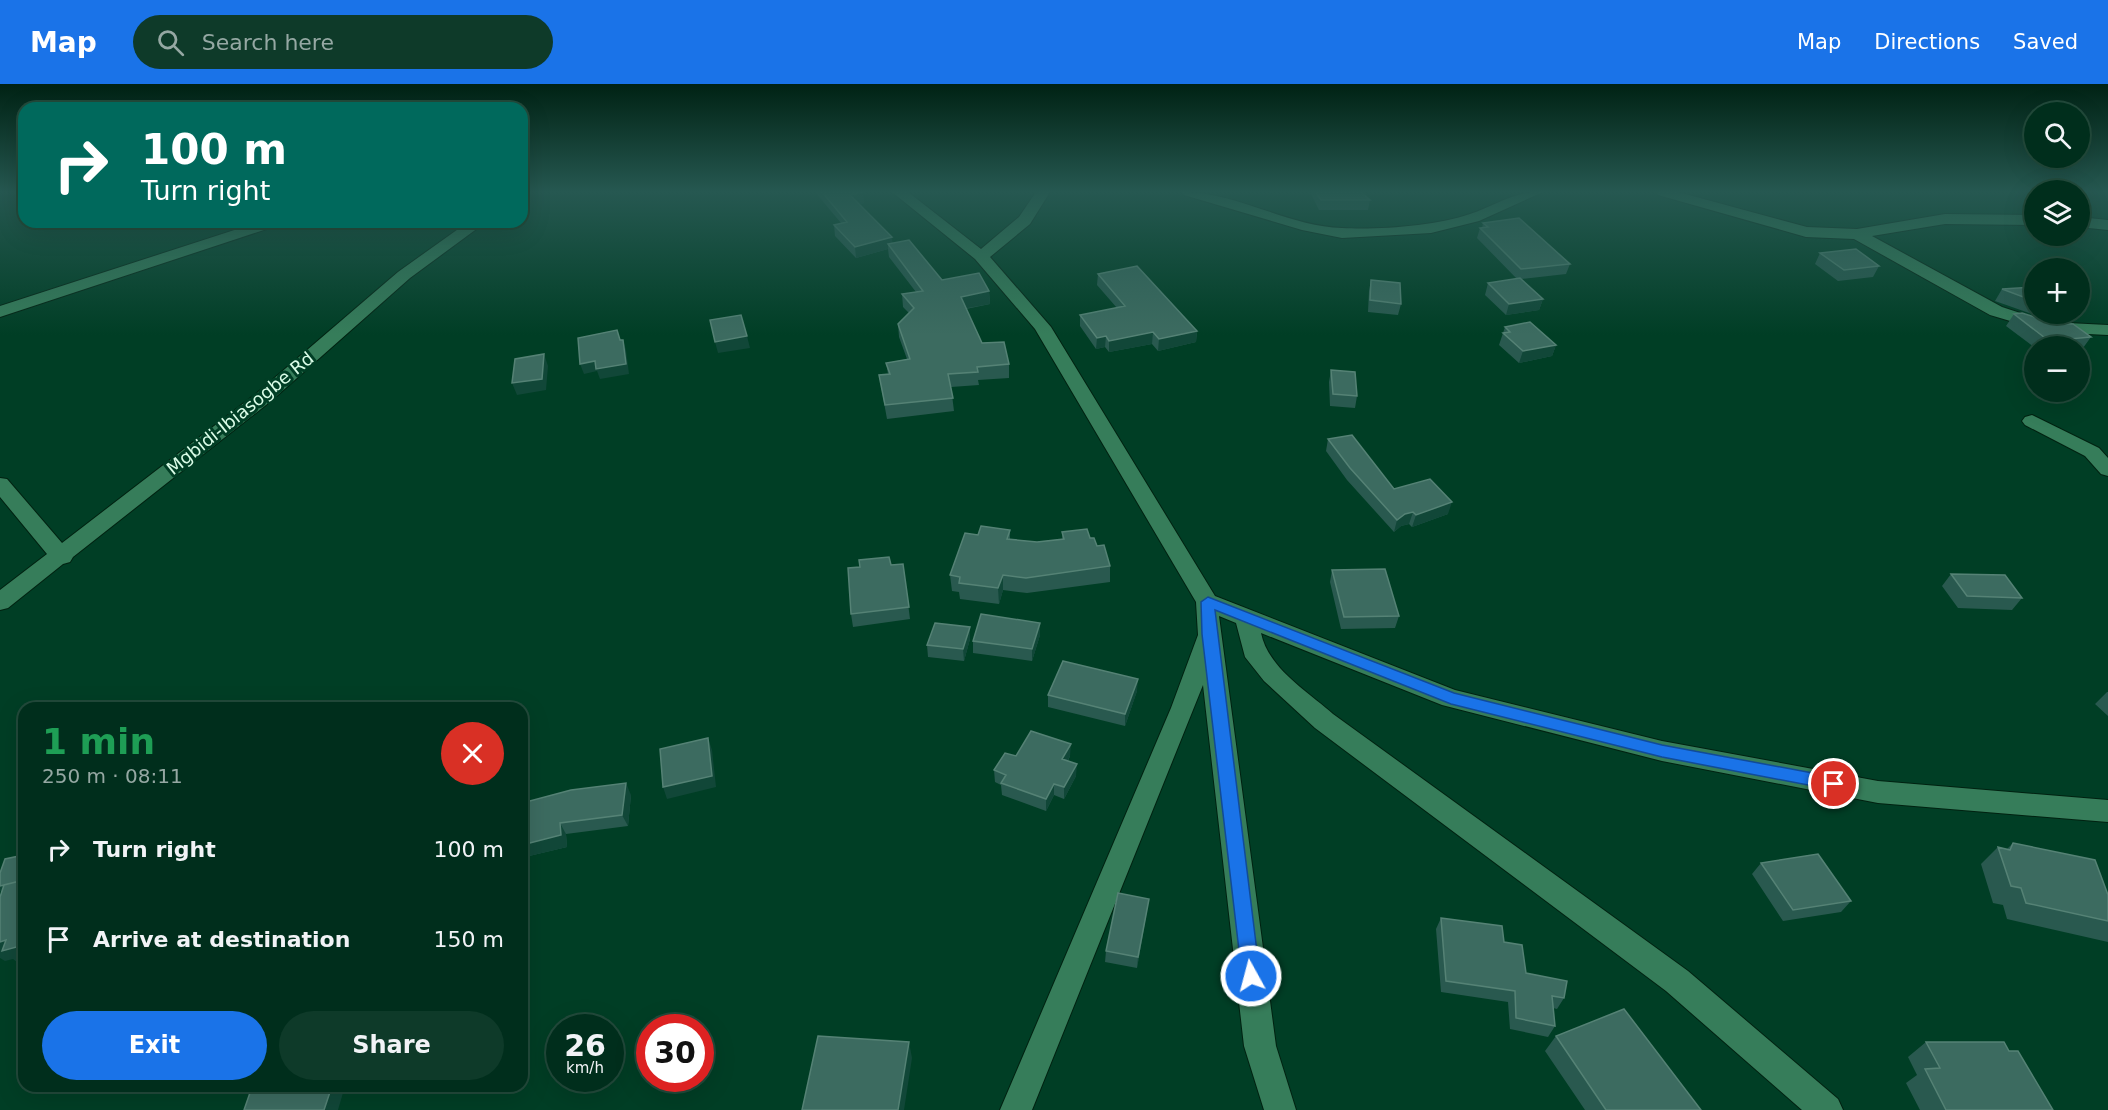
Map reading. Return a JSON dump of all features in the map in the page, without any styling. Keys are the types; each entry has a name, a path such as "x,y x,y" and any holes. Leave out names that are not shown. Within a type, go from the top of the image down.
{"street":[{"path":"0,312 220,240"},
{"name":"Mgbidi-Ibiasogbe Rd","path":"0,602 62,556 264,396 404,275 453,240"},
{"path":"960,240 981,256 1042,327 1208,602 1209,634 1260,1046 1280,1110"},
{"path":"981,256 1005,240"},
{"path":"1868,240 1996,311 2047,327 2108,330"},
{"path":"2032,422 2085,447 2108,470"},
{"path":"0,484 62,556"},
{"path":"1208,602 1451,698 1662,751 1878,792 2108,811"},
{"path":"1247,617 1252,651 1272,675 1324,721 1677,981 1827,1110"},
{"path":"1016,1110 1183,708 1209,634"}],"building":[{"path":"848,240 881,240 855,247"},
{"path":"909,240 942,280 979,273 989,291 961,297 982,343 1004,342 1009,364 977,367 978,372 948,374 953,398 885,405 879,375 890,374 886,363 910,359 898,324 914,308 902,294 923,291 888,244"},
{"path":"1492,240 1543,240 1570,264 1521,269"},
{"path":"1856,249 1879,266 1844,270 1820,253"},
{"path":"1137,266 1197,331 1159,339 1153,332 1109,341 1106,336 1097,338 1080,315 1125,306 1098,274"},
{"path":"1520,278 1543,299 1509,304 1488,283"},
{"path":"1371,280 1400,283 1401,304 1370,300"},
{"path":"2024,288 2024,297 2002,289"},
{"path":"2014,314 2024,314 2024,322"},
{"path":"741,315 747,336 715,342 710,320"},
{"path":"1530,322 1556,345 1523,351 1503,333 1510,332 1505,327"},
{"path":"2027,324 2073,324 2090,336 2043,336"},
{"path":"617,330 620,340 623,340 626,364 596,369 595,361 580,364 578,338"},
{"path":"544,354 542,379 512,383 515,359"},
{"path":"1331,370 1355,372 1357,396 1333,394"},
{"path":"1352,435 1394,489 1430,479 1452,502 1416,515 1413,512 1405,514 1397,520 1350,468 1328,439"},
{"path":"981,526 1010,530 1007,539 1037,542 1064,539 1062,532 1087,529 1090,538 1094,538 1097,546 1104,545 1110,566 1026,578 1003,575 998,588 959,583 960,577 950,575 965,533 978,535"},
{"path":"889,557 891,565 903,564 909,607 851,614 848,568 860,567 859,560"},
{"path":"1385,569 1399,616 1344,617 1332,570"},
{"path":"1951,574 2005,575 2022,598 1967,596"},
{"path":"981,614 1040,623 1032,649 973,641"},
{"path":"935,623 970,627 963,649 927,645"},
{"path":"1063,661 1138,679 1125,714 1048,695"},
{"path":"1031,731 1071,744 1062,759 1077,764 1064,787 1054,784 1046,799 1001,783 1006,775 994,770 1005,753 1016,756"},
{"path":"708,738 712,776 663,787 660,749"},
{"path":"626,783 622,815 560,823 561,835 528,843 528,801 571,790"},
{"path":"2013,843 2095,860 2108,895 2108,921 2026,903 2021,888 2011,886 1998,847 2010,850"},
{"path":"1818,854 1851,901 1793,910 1761,863"},
{"path":"18,856 18,882 0,886 0,873 5,859"},
{"path":"18,882 18,947 2,951 6,940 0,942 0,897 4,885"},
{"path":"1118,893 1149,899 1138,957 1106,951"},
{"path":"1441,918 1502,926 1504,942 1522,945 1526,973 1567,981 1564,998 1552,996 1555,1026 1516,1018 1515,991 1446,981"},
{"path":"1624,1009 1701,1110 1606,1110 1556,1036"},
{"path":"818,1036 909,1042 898,1110 802,1110"},
{"path":"1926,1042 2004,1042 2009,1051 2018,1051 2053,1110 1946,1110 1925,1069 1940,1068"},
{"path":"250,1092 330,1092 324,1110 244,1110"}],"route":[{"path":"1251,976 1209,634 1208,602 1451,698 1662,751 1834,784"}]}
